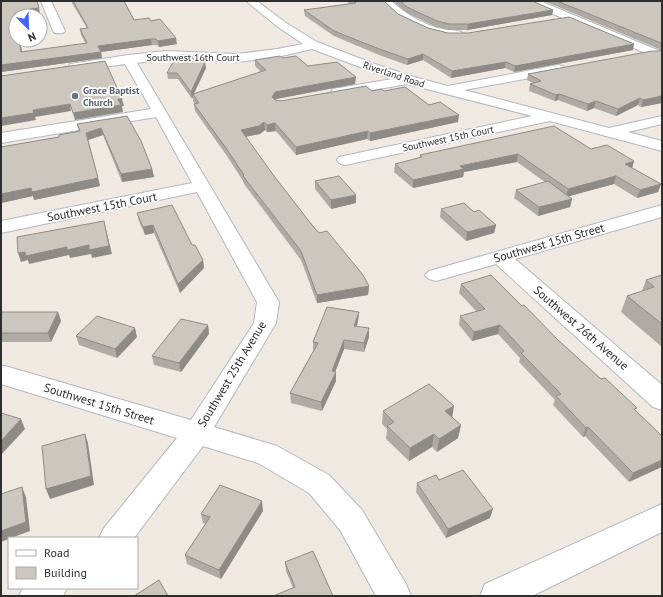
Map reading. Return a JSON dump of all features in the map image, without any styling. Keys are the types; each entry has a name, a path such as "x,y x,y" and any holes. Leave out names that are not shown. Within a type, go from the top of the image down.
{"street":[{"path":"46,1 59,31"},
{"name":"Riverland Road","path":"252,1 282,25 313,45 409,80 662,146"},
{"path":"385,1 402,16 432,30 448,34 467,34"},
{"path":"531,1 657,54"},
{"path":"546,21 570,18"},
{"name":"Southwest 16th Court","path":"61,69 128,59 166,56 237,58 278,53 313,45"},
{"path":"628,56 657,54"},
{"name":"Southwest 25th Avenue","path":"128,59 160,112 268,302 265,323 197,433 267,454 319,484 351,520 394,596"},
{"path":"447,90 567,68"},
{"path":"323,95 409,80"},
{"path":"1,138 160,112"},
{"name":"Southwest 15th Court","path":"345,160 550,117"},
{"path":"611,132 662,120"},
{"name":"Southwest 15th Court","path":"1,227 202,186"},
{"name":"Southwest 15th Street","path":"436,275 662,211"},
{"name":"Southwest 26th Avenue","path":"500,257 662,400"},
{"name":"Southwest 15th Street","path":"1,375 197,433"},
{"path":"116,537 197,433"},
{"path":"497,596 662,517"},
{"path":"36,596 48,589"}],"building":[{"path":"1,1 37,1 39,8 8,8 8,48 20,48 21,52 87,43 80,29 88,28 73,1 124,1 134,20 149,18 151,21 160,19 176,38 158,41 156,39 151,39 98,46 101,52 1,65"},
{"path":"353,1 384,1 398,14 428,28 448,33 468,33 569,17 634,44 515,66 506,62 452,71 423,54 408,59 334,31 304,10 356,3"},
{"path":"400,1 532,1 553,10 468,24 449,24 437,21 407,7"},
{"path":"557,1 662,1 662,45 661,43"},
{"path":"662,49 662,96 643,100 640,98 618,109 596,101 588,104 559,94 556,95 530,84 541,81 528,74 652,51 660,51"},
{"path":"177,55 191,55 195,62 205,62 191,92 177,73 167,73"},
{"path":"280,56 283,58 296,56 308,66 337,62 356,77 275,92 272,97 275,100 281,101 366,86 372,91 381,89 384,91 405,87 429,105 440,102 459,115 370,133 368,131 296,147 275,123 267,125 264,122 259,126 241,130 312,225 319,233 327,231 363,275 369,286 317,295 301,251 243,176 244,175 226,148 194,104 199,103 193,94 266,70 255,60"},
{"path":"105,61 122,99 118,99 121,105 73,113 70,104 33,110 34,113 1,118 1,76"},
{"path":"127,116 141,141 152,169 121,174 101,128 86,133 98,178 32,192 31,188 1,194 1,147 59,137 59,135 80,131 77,124"},
{"path":"554,126 591,149 607,145 634,161 625,164 661,184 640,190 616,176 568,189 518,154 460,166 464,169 413,180 395,164 422,157 420,155"},
{"path":"339,176 356,195 331,200 315,181"},
{"path":"548,181 572,199 539,207 516,190"},
{"path":"464,203 474,212 479,210 496,225 467,232 441,209"},
{"path":"172,205 192,245 195,245 203,260 178,284 153,225 143,227 137,213"},
{"path":"104,221 109,246 89,250 89,245 67,250 67,247 26,256 25,252 18,253 17,237"},
{"path":"491,275 522,306 524,305 558,340 601,379 605,378 637,408 634,409 662,436 662,460 633,473 588,427 586,428 556,396 561,394 521,353 524,351 500,325 474,332 460,316 485,309 461,284"},
{"path":"662,275 662,324 627,296 654,287 646,280"},
{"path":"327,307 359,312 354,326 369,328 364,343 344,340 332,371 336,372 321,402 290,393 318,343 313,342"},
{"path":"1,312 58,312 48,333 1,333"},
{"path":"97,316 135,328 115,349 76,336"},
{"path":"181,319 208,325 179,363 152,356"},
{"path":"429,384 454,406 445,411 461,425 439,439 434,434 410,448 387,426 394,422 383,411"},
{"path":"1,413 21,419 1,441"},
{"path":"85,434 91,476 46,489 42,446"},
{"path":"463,470 493,509 448,529 417,483 436,475 439,480"},
{"path":"220,485 262,501 219,570 185,555 210,517 201,514"},
{"path":"22,487 26,522 1,531 1,494"},
{"path":"313,551 333,596 273,596 295,587 285,562"},
{"path":"159,580 168,596 134,596"}],"place":[{"name":"Grace Baptist Church","path":"75,96"}]}
